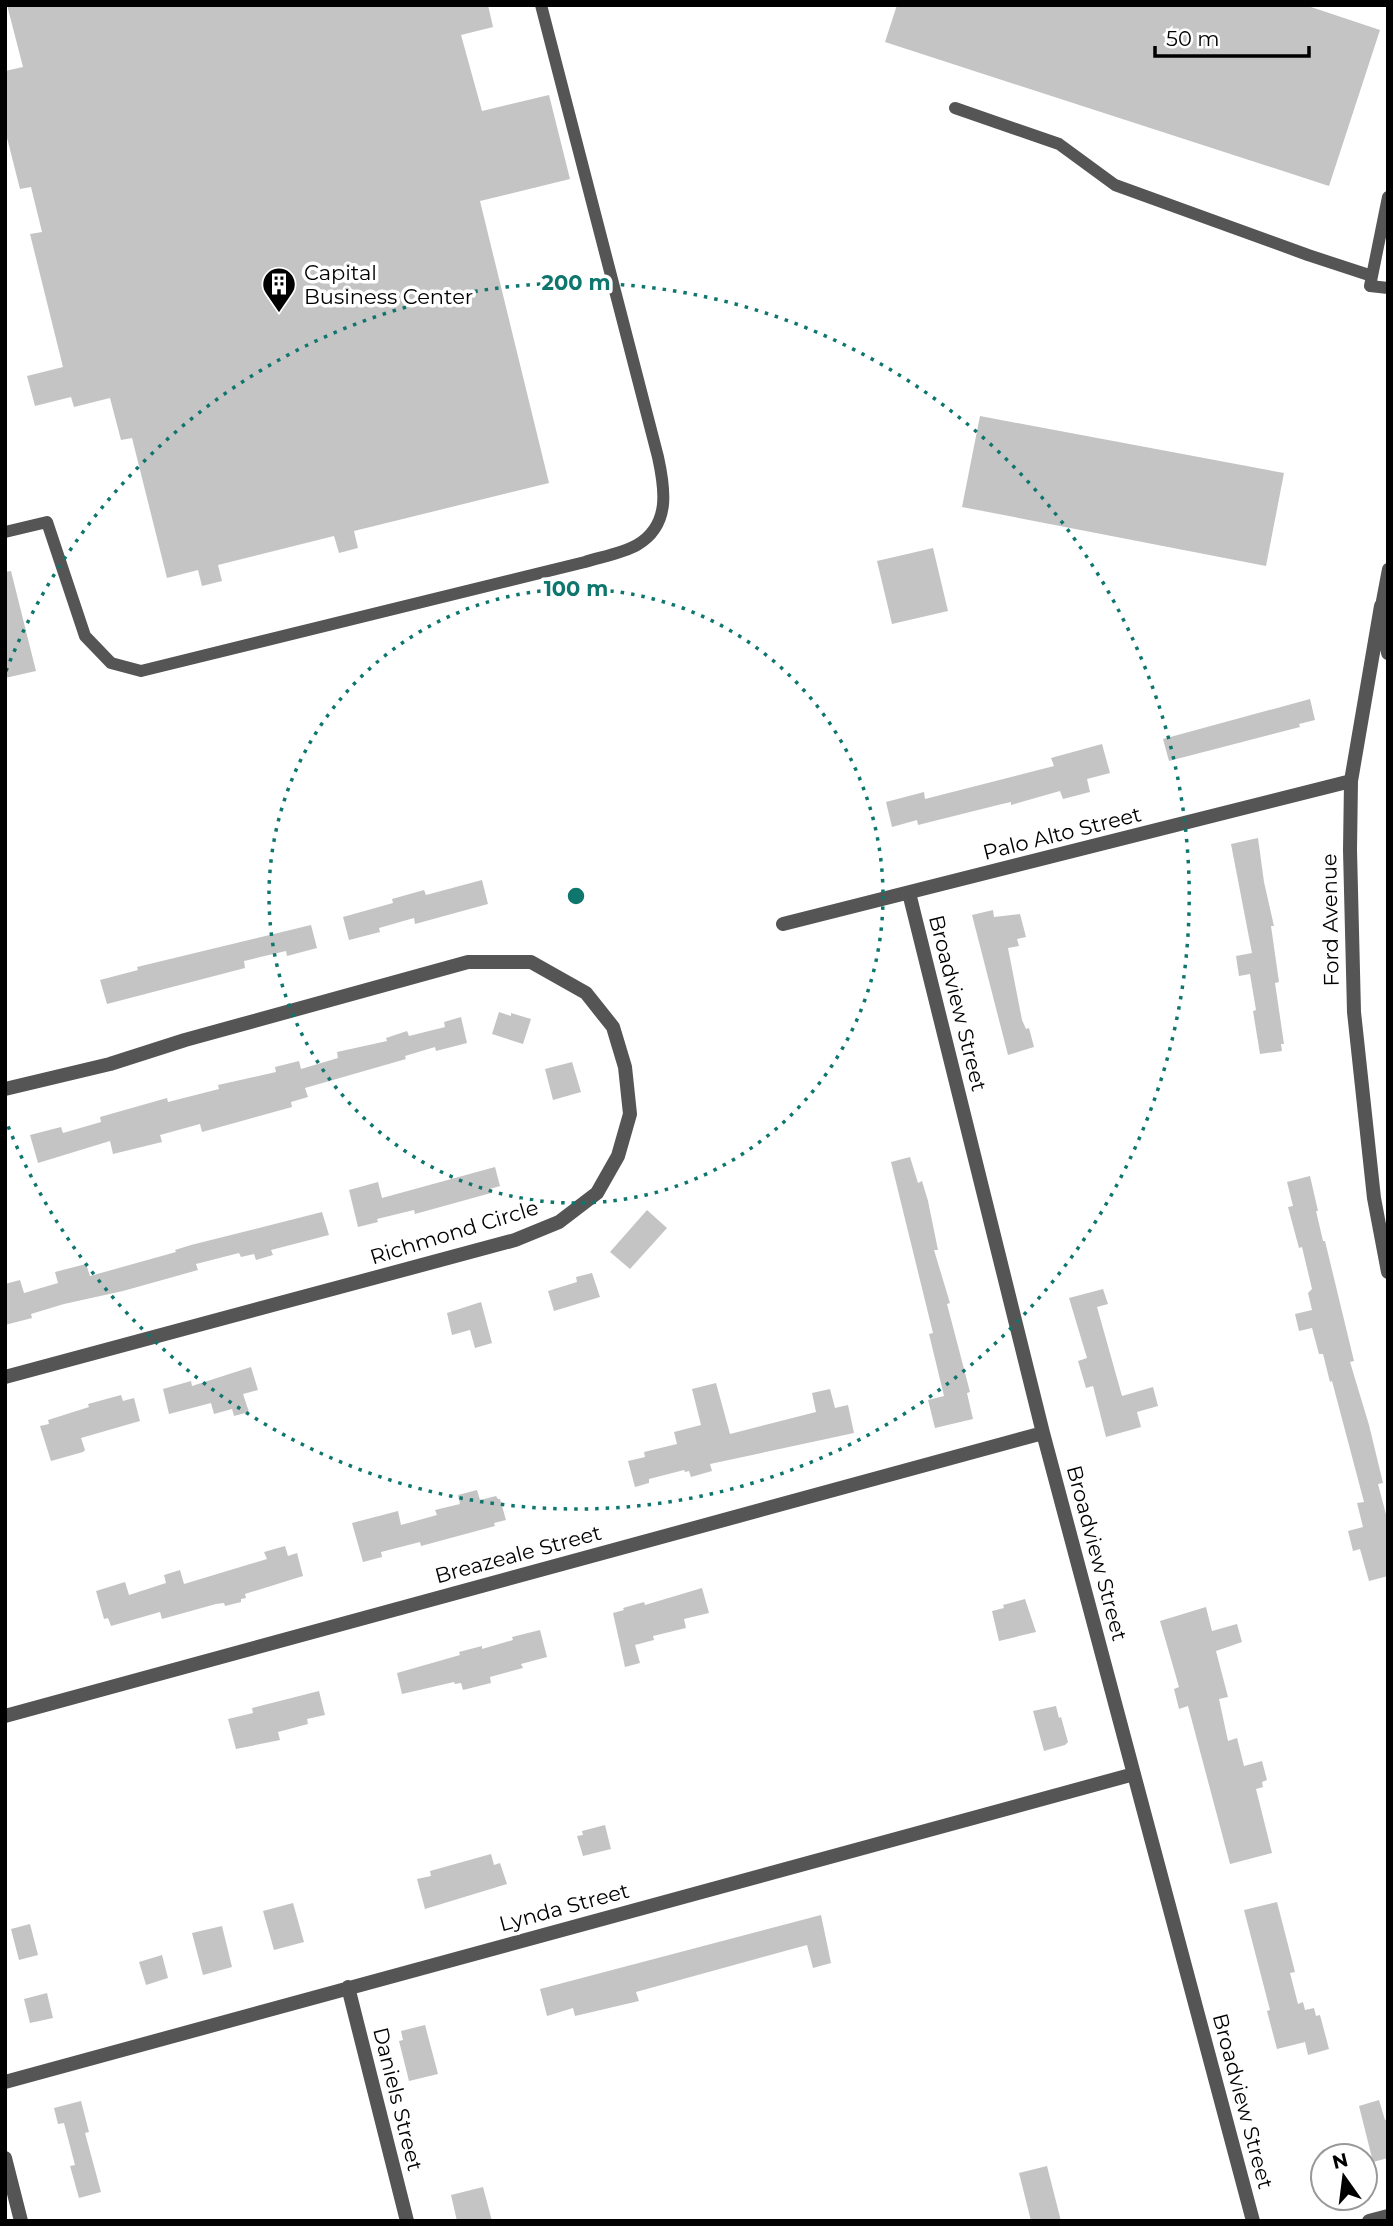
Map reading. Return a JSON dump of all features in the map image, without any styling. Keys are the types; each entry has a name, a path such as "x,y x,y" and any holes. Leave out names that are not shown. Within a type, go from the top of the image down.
{"street":[{"path":"1381,606 1388,653"},
{"name":"Ford Avenue","path":"1381,606 1351,781 1350,850 1354,1012 1374,1198 1388,1272"},
{"name":"Palo Alto Street","path":"783,925 1351,781"},
{"name":"Broadview Street","path":"909,893 1043,1433 1252,2220"},
{"name":"Richmond Circle","path":"5,1089 110,1064 185,1040 468,962 531,962 586,993 613,1027 625,1068 630,1114 618,1156 597,1193 559,1222 515,1240 5,1377"},
{"name":"Breazeale Street","path":"5,1716 1043,1433"},
{"name":"Lynda Street","path":"5,2082 1134,1773"},
{"name":"Daniels Street","path":"348,1987 407,2221"},
{"path":"5,2158 21,2221"},
{"path":"1369,2221 1388,2216"}],"lane":[{"path":"5,532 47,522 85,636 111,663 141,671 585,562 637,545 657,526 665,503 658,457 541,5"},
{"path":"955,108 1059,144 1115,185 1295,251 1372,276"},
{"path":"1388,197 1370,286 1388,289"},
{"name":"Ford Avenue","path":"1381,606 1388,569"}],"building":[{"name":"Capital Business Center","path":"7,5 488,5 493,27 461,35 482,111 549,95 570,179 480,201 549,483 354,531 358,548 339,553 334,536 218,565 222,581 202,586 198,570 167,578 132,438 121,440 110,398 74,407 71,397 35,406 27,376 63,367 30,234 42,232 31,187 20,189 5,130 5,71 23,67"},
{"path":"897,5 1305,5 1380,30 1329,186 885,42"},
{"path":"980,416 1284,473 1266,566 962,507"},
{"path":"933,548 948,611 892,624 877,561"},
{"path":"11,571 36,671 5,678 5,572"},
{"path":"1310,699 1315,720 1299,724 1300,727 1169,761 1163,739"},
{"path":"1102,744 1110,773 1087,779 1090,792 1063,799 1060,791 1011,805 1011,802 918,825 917,820 892,827 886,802 924,792 925,799 1054,766 1051,758"},
{"path":"1258,838 1274,926 1271,926 1279,982 1275,983 1284,1044 1281,1044 1282,1051 1260,1054 1250,974 1239,976 1236,956 1252,953 1231,844"},
{"path":"482,880 488,904 415,924 414,918 379,928 380,932 349,940 343,917 393,903 392,899 424,890 426,895"},
{"path":"993,910 994,917 1020,914 1026,937 1017,939 1019,946 1008,948 1022,1020 1026,1029 1029,1028 1034,1047 1008,1055 972,915"},
{"path":"311,925 317,948 287,956 286,951 244,961 245,968 107,1004 100,980 138,970 137,967"},
{"path":"499,1012 531,1019 523,1044 492,1034"},
{"path":"461,1017 467,1043 436,1051 435,1047 405,1056 406,1059 305,1088 308,1097 291,1102 292,1107 202,1132 200,1124 160,1135 162,1142 113,1154 110,1141 38,1163 30,1135 61,1127 63,1133 101,1122 100,1117 167,1098 168,1102 219,1089 218,1085 276,1072 275,1067 299,1061 301,1069 338,1058 337,1052 387,1041 386,1038 407,1031 409,1036 445,1027 444,1022"},
{"path":"572,1062 581,1092 553,1100 545,1069"},
{"path":"910,1157 918,1183 922,1181 928,1201 938,1250 934,1250 950,1303 947,1304 970,1392 967,1393 973,1419 935,1428 928,1400 944,1396 929,1334 933,1333 891,1162"},
{"path":"495,1167 500,1186 490,1189 491,1193 415,1214 414,1210 377,1219 378,1222 358,1227 349,1190 378,1182 382,1198"},
{"path":"1310,1176 1323,1241 1354,1361 1350,1362 1383,1483 1378,1484 1388,1522 1388,1576 1369,1581 1360,1549 1353,1551 1348,1531 1363,1527 1357,1503 1364,1502 1332,1381 1330,1382 1323,1354 1319,1354 1312,1328 1299,1331 1295,1314 1312,1310 1308,1293 1312,1289 1302,1247 1299,1248 1288,1207 1293,1206 1287,1182"},
{"path":"647,1210 667,1228 630,1269 610,1252"},
{"path":"322,1212 329,1235 271,1250 273,1255 256,1260 254,1254 241,1257 239,1253 196,1264 198,1270 64,1304 31,1314 32,1318 5,1325 5,1284 20,1280 24,1293 58,1283 55,1272 86,1264 90,1276 176,1252 175,1250 191,1245"},
{"path":"592,1273 600,1297 554,1311 548,1291 577,1282 576,1277"},
{"path":"1103,1289 1108,1304 1097,1307 1122,1396 1153,1387 1158,1406 1137,1412 1141,1427 1106,1437 1093,1386 1086,1388 1078,1361 1087,1358 1069,1298"},
{"path":"481,1302 492,1343 475,1348 470,1330 452,1335 447,1313"},
{"path":"251,1367 258,1390 243,1394 249,1412 234,1416 232,1409 214,1414 211,1403 169,1414 163,1389 191,1381 192,1386"},
{"path":"716,1383 730,1434 816,1412 812,1393 830,1389 835,1408 848,1405 854,1433 710,1464 712,1471 691,1477 689,1471 684,1470 649,1479 649,1483 635,1487 628,1461 645,1457 644,1452 677,1444 674,1432 701,1425 692,1389"},
{"path":"121,1395 123,1401 134,1398 140,1421 81,1438 85,1450 83,1452 51,1461 40,1426 49,1424 48,1420 89,1407 88,1404"},
{"path":"477,1490 480,1500 496,1496 500,1499 506,1520 494,1523 495,1526 421,1546 420,1542 381,1552 382,1557 363,1562 352,1523 398,1511 401,1525 437,1515 435,1510 460,1504 458,1495"},
{"path":"285,1546 288,1556 297,1553 303,1576 245,1594 246,1598 241,1599 241,1602 225,1606 224,1603 216,1604 162,1619 160,1612 111,1626 108,1618 104,1619 96,1591 125,1582 129,1595 166,1583 164,1575 180,1570 184,1584 267,1559 264,1552"},
{"path":"702,1588 709,1613 684,1619 686,1628 653,1636 654,1640 635,1645 640,1663 625,1667 613,1613 644,1602 645,1605"},
{"path":"1025,1599 1036,1632 999,1641 992,1611"},
{"path":"1206,1607 1212,1631 1237,1624 1242,1642 1216,1651 1228,1697 1219,1699 1228,1741 1237,1738 1244,1766 1262,1761 1267,1780 1262,1782 1263,1787 1256,1789 1272,1853 1230,1864 1188,1706 1179,1709 1174,1689 1179,1687 1160,1621"},
{"path":"540,1630 547,1657 521,1664 523,1668 490,1677 491,1683 463,1690 461,1683 454,1682 402,1694 397,1673 460,1655 459,1652 482,1646 482,1649"},
{"path":"319,1691 325,1715 307,1719 308,1724 278,1732 280,1740 236,1749 228,1719 253,1713 252,1708"},
{"path":"1056,1706 1068,1742 1044,1751 1033,1711"},
{"path":"605,1825 611,1849 583,1856 577,1836 583,1835 582,1831"},
{"path":"491,1854 494,1865 500,1863 507,1884 425,1909 417,1879 431,1876 430,1871"},
{"path":"1277,1902 1295,1972 1290,1973 1298,2004 1303,2002 1305,2010 1314,2008 1316,2016 1320,2015 1329,2049 1308,2055 1305,2042 1277,2049 1267,2011 1270,2010 1244,1910"},
{"path":"293,1903 304,1942 274,1950 263,1911"},
{"path":"821,1915 831,1963 813,1968 807,1945 636,1992 639,2001 575,2016 573,2008 547,2016 540,1989"},
{"path":"30,1924 38,1955 19,1960 11,1929"},
{"path":"222,1926 232,1967 203,1975 192,1933"},
{"path":"162,1955 168,1978 146,1985 139,1962"},
{"path":"47,1993 53,2018 30,2023 24,1999"},
{"path":"425,2025 438,2074 409,2081 399,2041 403,2040 401,2031"},
{"path":"1379,2100 1385,2120 1388,2119 1388,2158 1379,2160 1379,2142 1368,2142 1359,2106"},
{"path":"81,2101 89,2132 85,2133 101,2192 79,2198 70,2166 75,2165 64,2123 58,2124 54,2108"},
{"path":"1047,2166 1061,2221 1031,2221 1019,2173"},
{"path":"483,2187 492,2221 457,2221 451,2195"}],"place":[{"name":"Capital Business Center","path":"279,314"}]}
